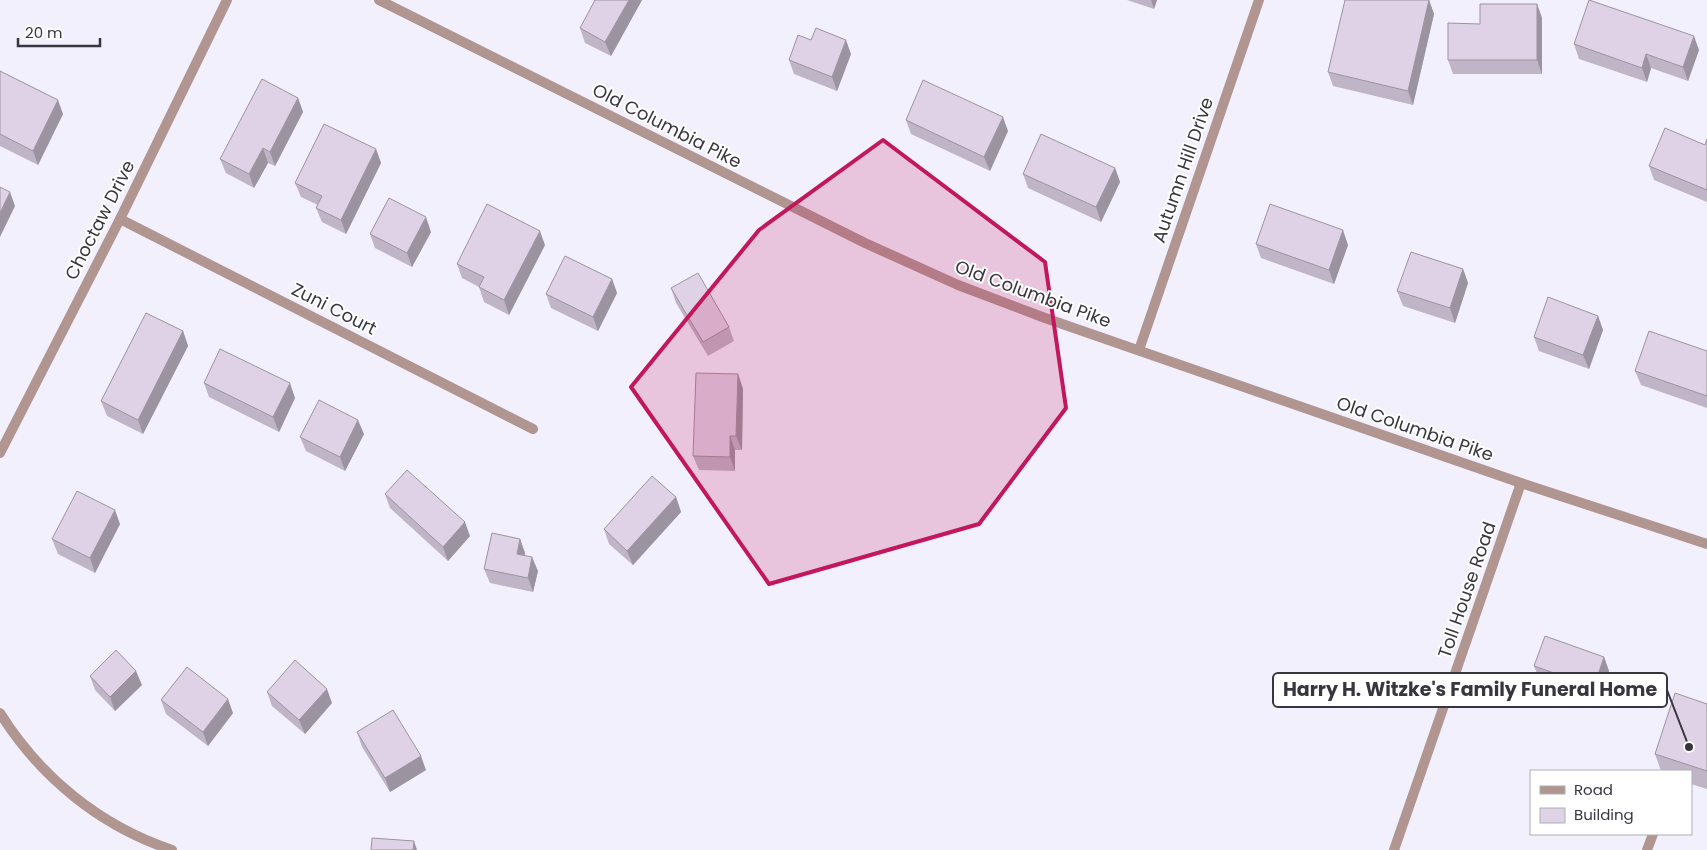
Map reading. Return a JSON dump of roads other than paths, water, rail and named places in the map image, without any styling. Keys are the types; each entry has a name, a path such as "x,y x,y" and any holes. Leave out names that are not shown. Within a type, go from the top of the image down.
{"street":[{"name":"Choctaw Drive","path":"0,453 120,219 227,0"},
{"name":"Old Columbia Pike","path":"379,0 873,246 958,285 1045,318 1521,483 1707,544"},
{"name":"Autumn Hill Drive","path":"1139,350 1259,0"},
{"name":"Zuni Court","path":"120,219 532,429"},
{"name":"Toll House Road","path":"1394,850 1521,483"},
{"path":"0,713 18,741 57,784 93,811 149,842 172,850"},
{"path":"1647,850 1653,835"}],"place":[{"name":"Harry H. Witzke's Family Funeral Home","path":"1689,747"}]}
